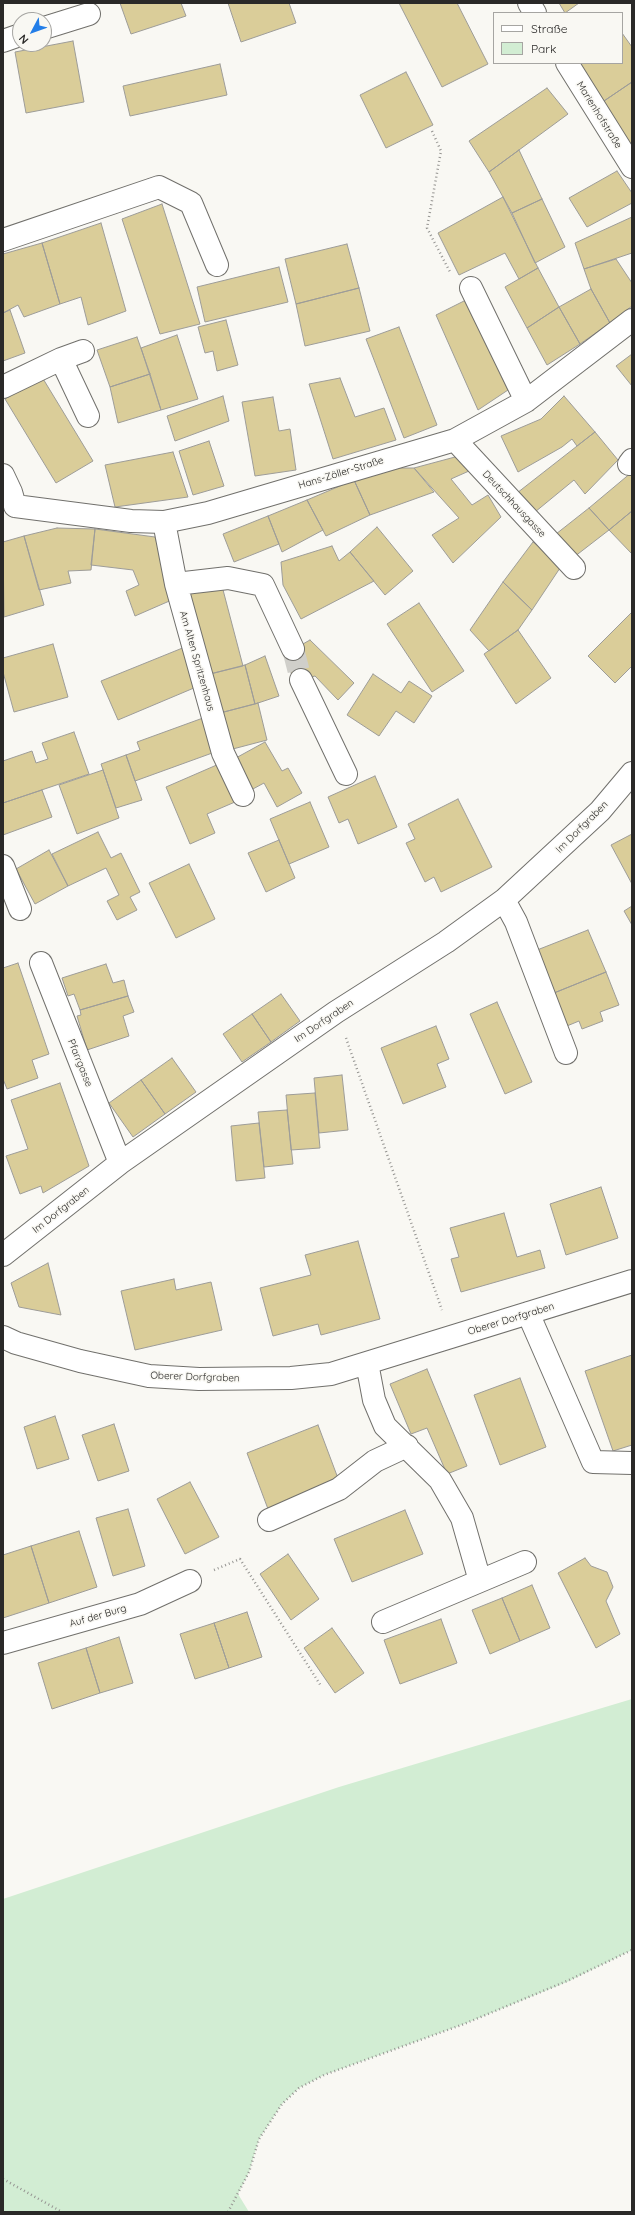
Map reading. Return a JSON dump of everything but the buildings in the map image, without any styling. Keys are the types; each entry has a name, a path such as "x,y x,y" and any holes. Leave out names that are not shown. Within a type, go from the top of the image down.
{"street":[{"path":"529,3 535,12"},
{"path":"52,26 89,14"},
{"name":"Marienhofstraße","path":"568,64 632,167"},
{"path":"3,240 159,187 191,203 217,265"},
{"path":"471,288 526,401"},
{"name":"Hans-Zöller-Straße","path":"9,510 131,521 164,522 208,513 455,440 526,401 632,320"},
{"path":"3,388 83,351"},
{"path":"62,360 88,416"},
{"name":"Deutschhausgasse","path":"455,440 574,568"},
{"path":"3,475 11,492 9,510"},
{"name":"Am Alten Spritzenhaus","path":"164,522 176,584 223,753 243,795"},
{"path":"176,584 228,578 263,585 290,642"},
{"path":"301,680 346,774"},
{"name":"Im Dorfgraben","path":"3,1255 120,1163 336,1012 446,942 504,900 600,811 632,773"},
{"path":"3,866 20,909"},
{"path":"504,900 516,922 566,1053"},
{"name":"Pfarrgasse","path":"41,963 120,1163"},
{"name":"Oberer Dorfgraben","path":"3,1337 16,1343 80,1361 148,1376 198,1379 291,1378 331,1374 632,1281"},
{"path":"528,1313 593,1462 632,1463"},
{"path":"367,1362 374,1400 385,1426 440,1480 462,1518 480,1581"},
{"path":"269,1520 339,1490 375,1461 407,1446"},
{"path":"383,1622 525,1562"},
{"name":"Auf der Burg","path":"3,1643 140,1604 190,1581"}],"path":[{"path":"432,131 441,151 427,228 456,285 471,288"},
{"path":"336,1012 452,1337"},
{"path":"190,1581 240,1559 321,1686"},
{"path":"228,2212 249,2172 259,2139 282,2104 299,2088 324,2076 464,2024 567,1982 632,1950"},
{"path":"3,2179 62,2212"}],"green space":[{"path":"632,1699 632,1950 567,1982 464,2024 324,2075 299,2088 282,2104 259,2139 249,2172 238,2194 249,2212 5,2212 3,2210 3,1899 339,1787"}],"tunnel":[{"path":"293,649 301,680"}]}
